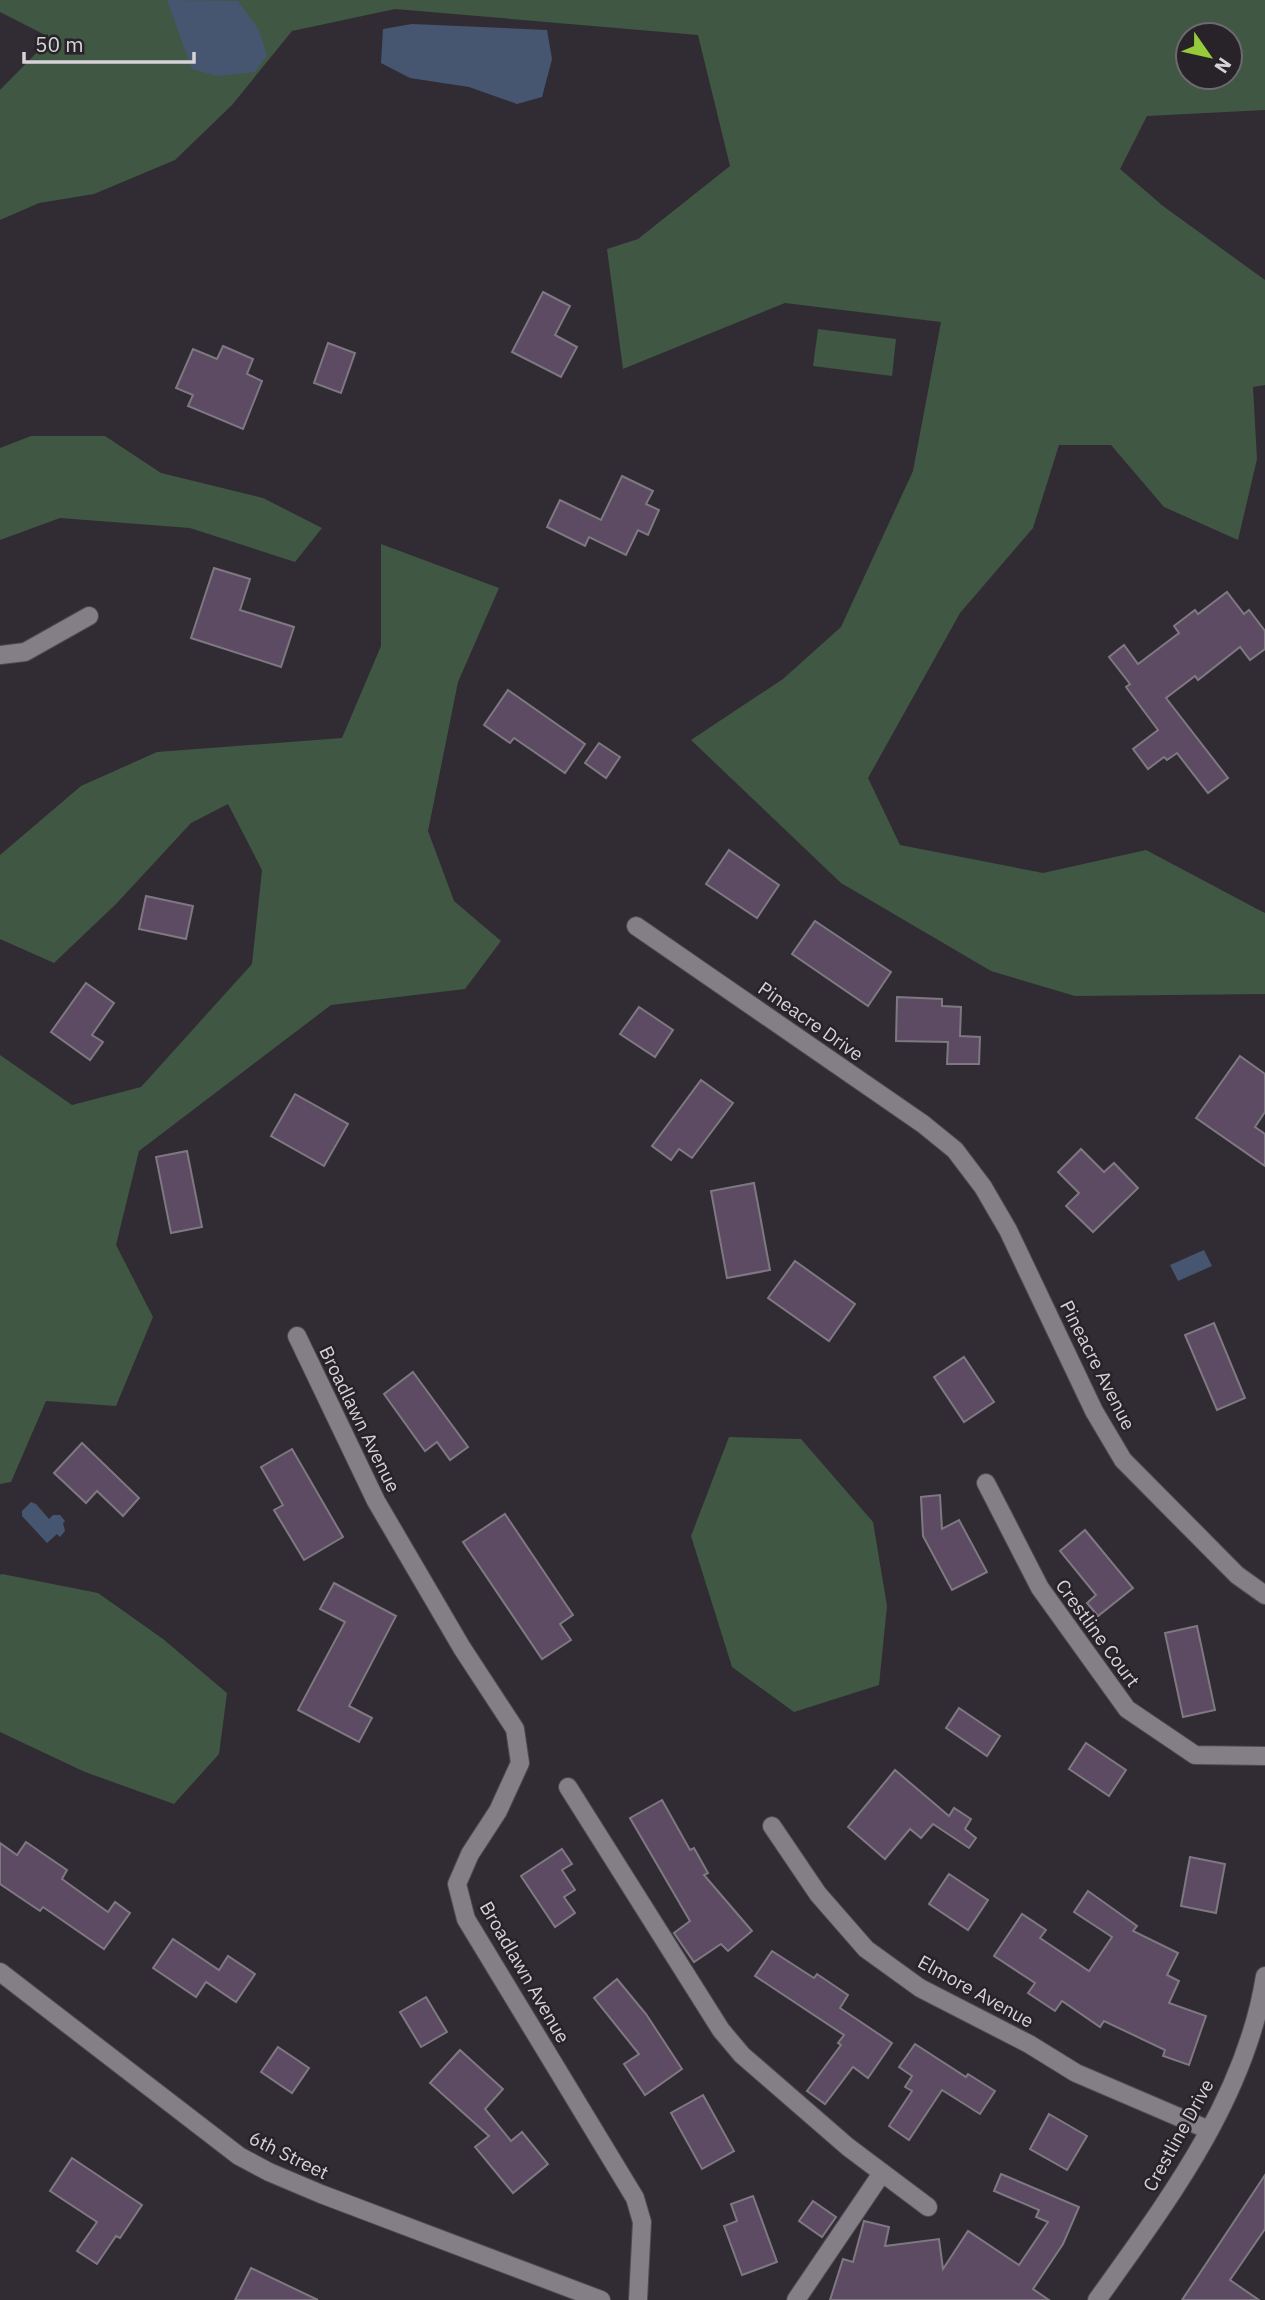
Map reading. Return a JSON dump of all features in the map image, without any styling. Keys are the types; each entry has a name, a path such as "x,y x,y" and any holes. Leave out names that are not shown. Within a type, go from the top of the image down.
{"street":[{"path":"0,655 25,652 89,616"},
{"name":"Pineacre Drive","path":"636,926 923,1124 959,1156"},
{"name":"Pineacre Avenue","path":"959,1156 983,1187 1008,1230 1094,1411 1124,1460 1237,1575 1265,1595"},
{"name":"Broadlawn Avenue","path":"297,1336 376,1501 462,1648 514,1729 520,1763 498,1811 470,1854 457,1884 466,1919 635,2198 642,2222 638,2300"},
{"name":"Crestline Court","path":"986,1483 1040,1588 1127,1709 1195,1755 1265,1756"},
{"path":"568,1787 721,2030 742,2055 882,2173 928,2207"},
{"name":"Elmore Avenue","path":"772,1826 818,1894 866,1949 920,1988 1076,2073 1209,2130"},
{"name":"6th Street","path":"0,1972 239,2155 269,2172 405,2227 601,2300"},
{"name":"Crestline Drive","path":"1097,2300 1186,2171 1209,2130 1247,2050 1264,1986"},
{"path":"796,2300 882,2173"}],"green space":[{"path":"0,0 1265,0 1265,110 1147,116 1120,169 1163,206 1265,280 1265,385 1253,387 1257,459 1238,540 1164,507 1111,445 1059,445 1033,528 960,613 868,778 900,845 1043,873 1146,850 1265,913 1265,994 1075,996 991,971 841,883 691,740 783,679 841,627 913,471 941,322 785,303 623,369 607,249 638,239 730,166 698,35 395,9 292,31 232,105 175,160 94,194 39,203 0,220 0,90 51,38 0,12"},
{"path":"818,329 896,339 892,376 813,366"},
{"path":"31,436 105,436 161,473 263,498 322,528 295,562 190,528 60,518 0,540 0,448"},
{"path":"381,544 499,588 458,682 428,831 454,901 501,941 465,989 331,1005 139,1151 116,1245 153,1317 116,1406 46,1401 11,1482 0,1484 0,1055 72,1105 141,1087 252,964 262,870 228,804 191,823 116,904 54,963 0,939 0,855 81,786 157,752 342,738 381,646"},
{"path":"729,1437 801,1439 873,1522 887,1606 879,1685 794,1712 732,1667 691,1536"},
{"path":"2,1574 98,1593 163,1639 227,1693 219,1754 174,1804 85,1772 0,1732"}],"water":[{"path":"167,0 238,1 259,30 267,55 255,72 217,76 192,69"},
{"path":"412,24 547,30 552,59 542,97 517,104 469,87 410,78 381,63 383,29"},
{"path":"1204,1250 1212,1266 1178,1281 1170,1265"},
{"path":"31,1502 49,1519 53,1515 60,1515 65,1521 65,1531 60,1537 57,1534 47,1543 22,1516 22,1511"}],"building":[{"path":"543,292 570,306 555,335 577,347 561,377 512,352"},
{"path":"328,343 355,353 341,393 314,383"},
{"path":"223,346 253,359 247,374 262,381 243,429 188,406 193,395 176,388 193,349 217,359"},
{"path":"622,476 653,491 646,504 659,510 648,535 638,530 626,555 589,537 585,546 547,527 560,500 601,520"},
{"path":"214,568 250,579 240,610 294,627 281,667 191,638"},
{"path":"1227,592 1244,614 1249,610 1265,631 1265,649 1250,660 1240,647 1198,680 1195,676 1166,698 1228,778 1208,793 1177,753 1167,760 1164,757 1148,769 1133,749 1158,730 1126,687 1130,684 1109,657 1124,645 1138,664 1179,633 1174,626 1195,610 1198,614"},
{"path":"508,690 585,744 565,773 514,738 510,743 484,725"},
{"path":"599,743 620,757 606,778 585,763"},
{"path":"729,850 779,885 757,918 706,884"},
{"path":"146,896 193,906 186,939 139,929"},
{"path":"815,921 891,972 868,1006 792,954"},
{"path":"86,983 114,1003 92,1035 103,1042 90,1060 51,1032"},
{"path":"897,997 942,999 942,1006 961,1007 960,1036 980,1037 979,1064 947,1064 948,1042 896,1041"},
{"path":"639,1007 673,1030 655,1057 620,1034"},
{"path":"1240,1056 1265,1074 1265,1112 1255,1127 1265,1134 1265,1166 1196,1118"},
{"path":"701,1080 733,1103 692,1158 679,1149 671,1160 652,1146"},
{"path":"295,1094 348,1124 324,1166 271,1136"},
{"path":"1081,1149 1104,1172 1114,1163 1138,1188 1093,1232 1066,1206 1079,1193 1058,1172"},
{"path":"187,1151 202,1227 171,1233 156,1157"},
{"path":"754,1183 770,1270 727,1278 711,1191"},
{"path":"795,1261 855,1304 829,1341 768,1298"},
{"path":"1214,1323 1245,1398 1217,1410 1185,1335"},
{"path":"964,1357 994,1402 964,1422 934,1377"},
{"path":"413,1372 468,1447 450,1460 437,1442 425,1451 384,1394"},
{"path":"82,1443 139,1498 123,1516 97,1491 86,1503 54,1473"},
{"path":"292,1449 343,1537 304,1560 274,1510 283,1505 261,1467"},
{"path":"940,1495 942,1529 959,1520 987,1572 952,1590 923,1536 921,1497"},
{"path":"505,1514 573,1615 560,1624 571,1640 542,1659 463,1542"},
{"path":"1085,1530 1133,1588 1098,1616 1087,1603 1096,1595 1060,1551"},
{"path":"334,1583 396,1616 349,1706 372,1718 359,1742 298,1710 345,1622 320,1609"},
{"path":"1197,1626 1215,1710 1183,1717 1165,1633"},
{"path":"959,1708 1000,1736 987,1756 946,1728"},
{"path":"1086,1743 1126,1770 1109,1796 1069,1769"},
{"path":"895,1770 949,1816 954,1808 971,1819 965,1829 976,1838 969,1848 933,1824 921,1838 910,1829 885,1859 848,1827"},
{"path":"662,1800 690,1850 694,1848 708,1873 704,1875 752,1931 728,1951 721,1944 694,1962 674,1933 690,1921 630,1818"},
{"path":"26,1842 67,1870 62,1879 108,1912 115,1902 130,1913 104,1949 43,1907 40,1911 0,1884 0,1843 17,1855"},
{"path":"562,1849 572,1864 562,1870 575,1890 564,1897 575,1913 555,1927 521,1876"},
{"path":"1190,1857 1225,1864 1216,1913 1181,1906"},
{"path":"949,1874 988,1900 968,1930 929,1904"},
{"path":"1088,1891 1137,1926 1133,1931 1178,1953 1167,1975 1179,1981 1169,2003 1206,2016 1189,2065 1163,2056 1165,2050 1104,2021 1100,2027 1062,2001 1055,2011 1028,1993 1035,1983 994,1956 1022,1914 1046,1930 1040,1938 1089,1971 1112,1937 1074,1912"},
{"path":"173,1939 219,1970 228,1956 255,1974 236,2002 206,1982 196,1997 153,1968"},
{"path":"772,1951 814,1978 817,1974 848,1995 840,2008 892,2043 868,2078 853,2067 825,2104 807,2091 841,2045 838,2043 844,2035 755,1976"},
{"path":"617,1979 646,2014 682,2069 645,2095 624,2064 639,2054 594,1998"},
{"path":"426,1997 447,2032 421,2047 400,2012"},
{"path":"915,2044 966,2077 968,2074 995,2091 980,2114 942,2090 909,2140 889,2126 912,2091 905,2087 912,2076 899,2067"},
{"path":"278,2047 309,2068 292,2093 261,2072"},
{"path":"460,2050 503,2089 485,2109 511,2141 522,2132 548,2164 513,2193 475,2147 489,2136 430,2083"},
{"path":"703,2095 734,2151 702,2169 671,2113"},
{"path":"1049,2114 1087,2136 1067,2170 1030,2149"},
{"path":"72,2158 142,2205 120,2238 116,2236 97,2264 77,2251 97,2222 50,2191"},
{"path":"1001,2174 1079,2207 1063,2244 1033,2289 1049,2300 830,2300 843,2259 853,2262 864,2221 889,2227 885,2246 939,2239 943,2269 968,2231 1019,2265 1048,2222 1036,2217 1039,2210 994,2191"},
{"path":"1265,2175 1265,2229 1230,2280 1259,2300 1182,2300"},
{"path":"753,2196 777,2262 742,2275 724,2226 737,2221 731,2204"},
{"path":"813,2201 836,2217 822,2237 799,2221"},
{"path":"251,2268 318,2300 235,2300"}]}
